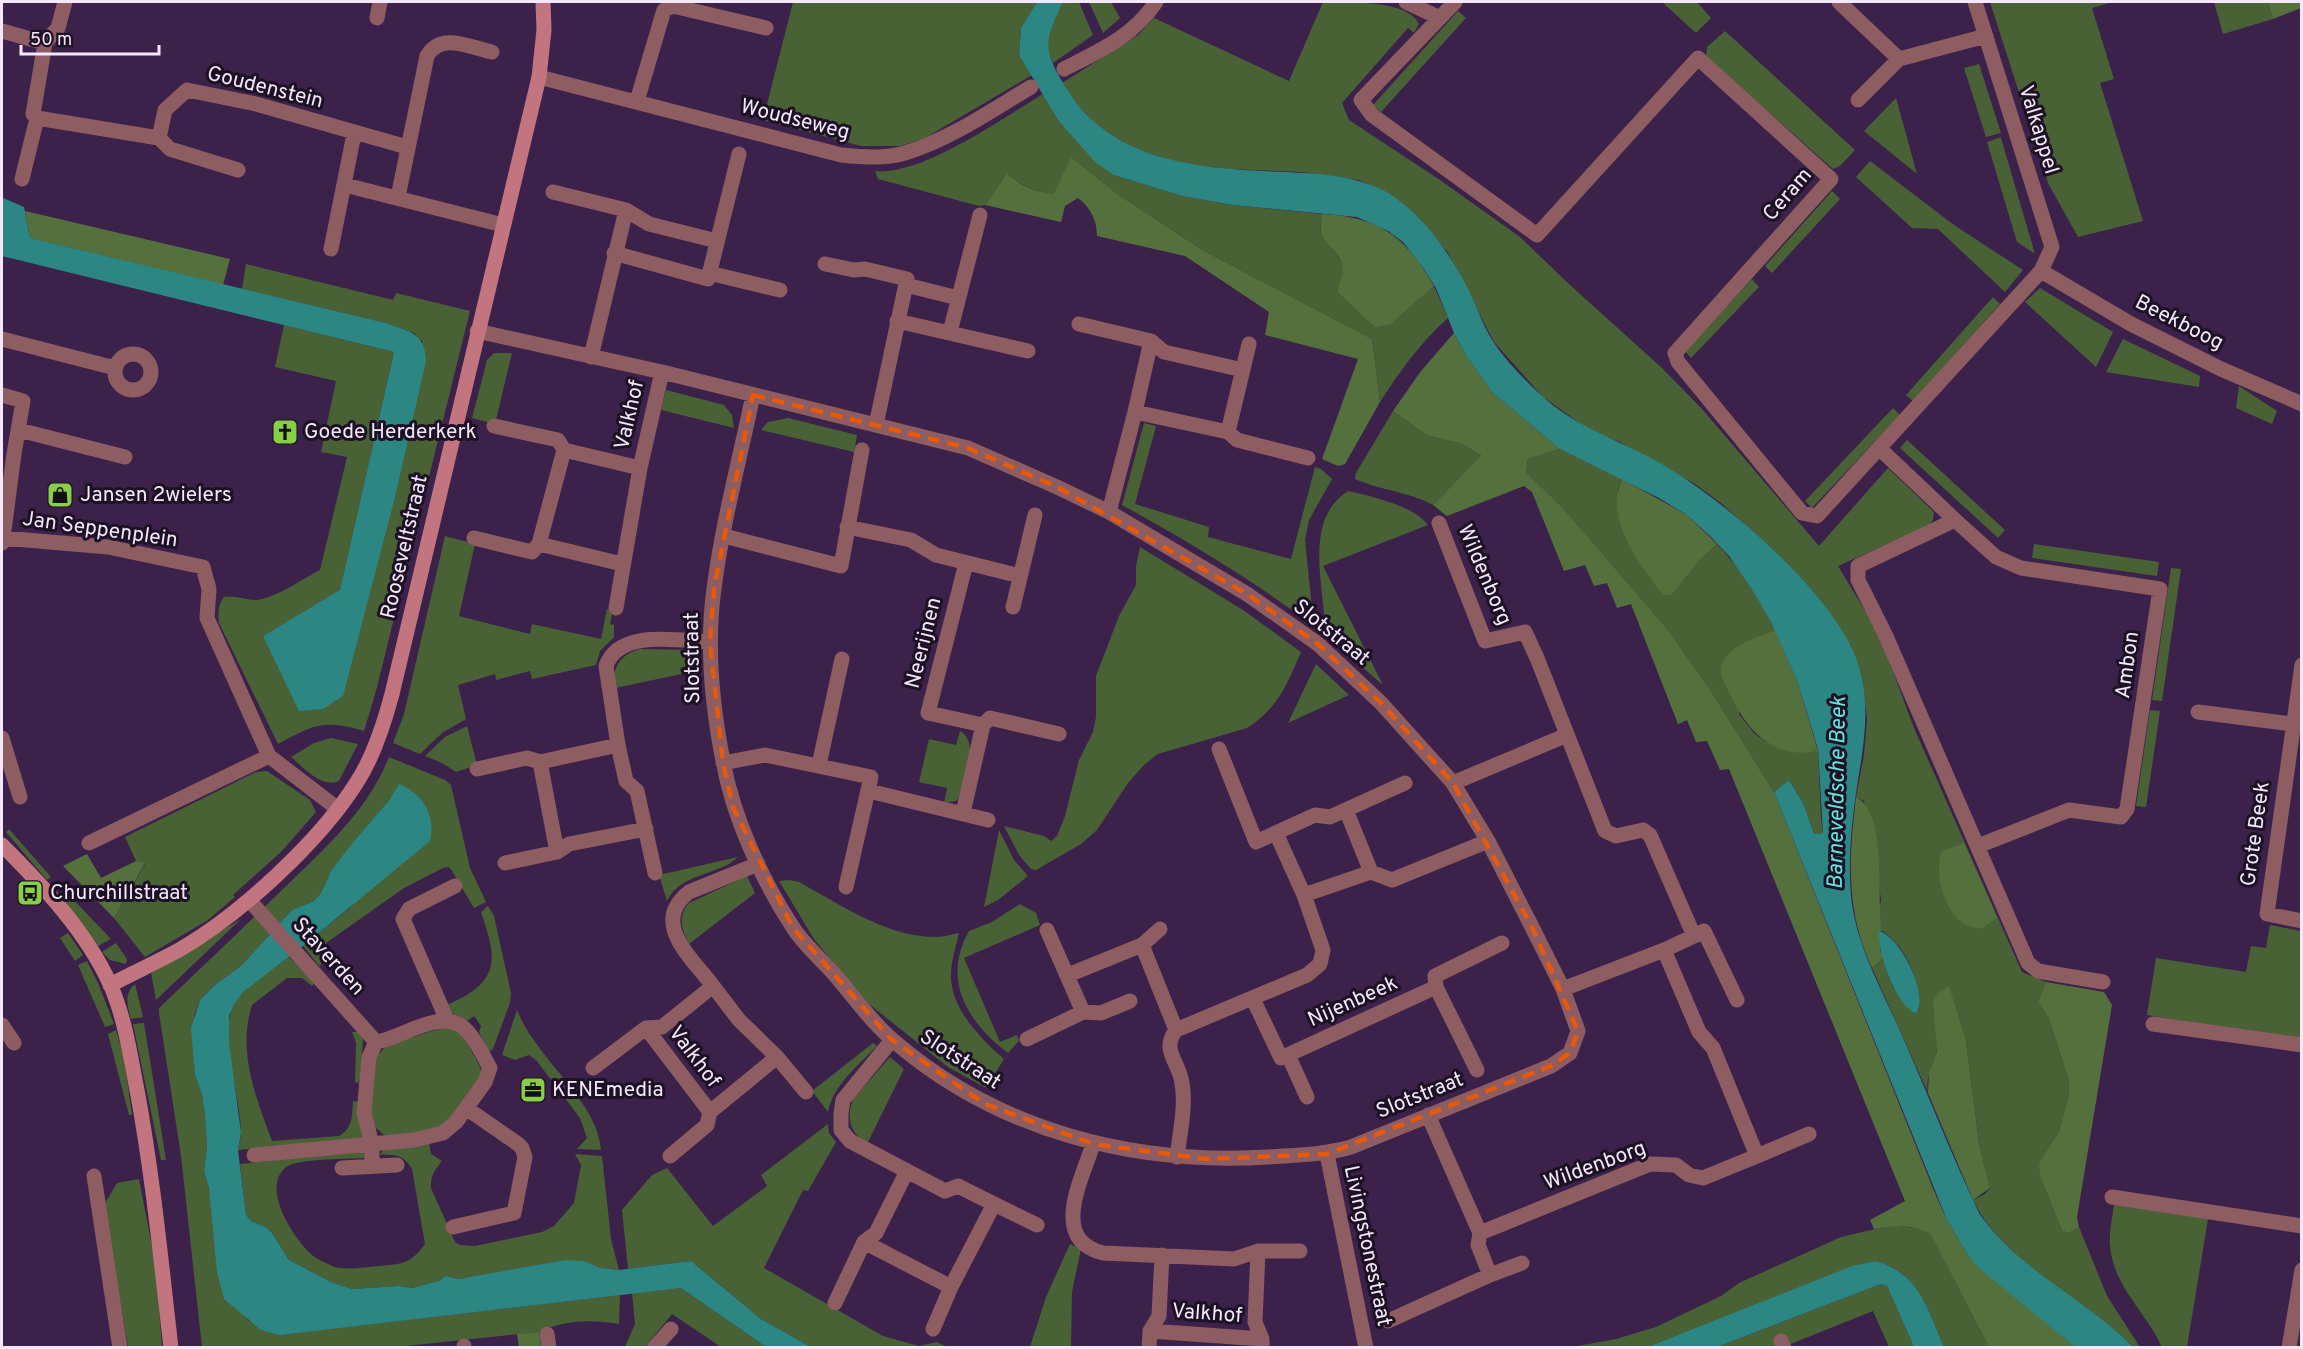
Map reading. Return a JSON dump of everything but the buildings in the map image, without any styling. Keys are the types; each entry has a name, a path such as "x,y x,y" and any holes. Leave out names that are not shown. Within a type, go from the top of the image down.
{"street":[{"path":"65,2 58,28 45,43 33,114 37,118 159,138 170,149 237,170"},
{"path":"376,18 380,2"},
{"name":"Rooseveltstraat","path":"110,985 181,949 249,900 303,849 338,808 358,781 377,742 387,712 539,77 544,30 543,2"},
{"path":"1064,69 1119,39 1147,15 1155,2"},
{"path":"1407,2 1440,18"},
{"name":"Ceram","path":"1455,2 1360,100 1372,116 1537,235 1698,58 1831,179 1675,353 1685,371 1802,513 1817,516 2042,271"},
{"path":"1839,2 1899,59"},
{"name":"Valkappel","path":"1975,2 2052,247 2042,271"},
{"path":"637,101 664,10 674,4 766,28"},
{"path":"2,31 45,43"},
{"path":"1858,100 1899,59 1986,36"},
{"path":"398,197 427,56 433,46 443,41 492,52"},
{"name":"Woudseweg","path":"539,77 841,155 863,157 904,153 952,133 1031,87"},
{"name":"Goudenstein","path":"159,138 165,110 187,90 256,104 354,134 407,147"},
{"path":"22,179 37,118"},
{"path":"331,249 354,134"},
{"path":"614,253 708,279 739,154"},
{"path":"345,185 503,225"},
{"path":"553,192 626,210 649,224 717,241"},
{"path":"591,357 626,210"},
{"path":"950,332 980,214"},
{"path":"825,264 854,270 865,269 907,279 876,425"},
{"name":"Beekboog","path":"2042,271 2131,324 2221,369 2301,404"},
{"path":"709,273 780,290"},
{"path":"906,285 958,298"},
{"path":"897,321 1028,351"},
{"path":"1079,324 1151,341 1164,352 1243,370"},
{"name":"Slotstraat","path":"477,331 662,372 968,448 1108,512 1247,594 1318,644 1381,703 1453,783 1488,841 1563,989 1578,1031 1570,1053 1551,1066 1351,1147 1327,1154 1230,1159 1177,1157 1093,1144 985,1104 930,1070 892,1040 793,928 758,864 733,807 723,763 713,697 710,642 714,589 753,395"},
{"path":"2,339 115,368"},
{"path":"1108,512 1151,341"},
{"path":"1228,432 1249,344"},
{"name":"Valkhof","path":"616,608 640,468 662,372"},
{"name":"Jan Seppenplein","path":"2,395 23,401 20,430 8,452 2,540 108,548 203,567 209,589 207,618 269,756 338,808"},
{"path":"1135,412 1228,432 1237,440 1308,458"},
{"name":"Valkhof","path":"494,426 558,440 564,450 640,468"},
{"path":"20,430 125,457"},
{"name":"Ambon","path":"1879,448 1996,557 2021,568 2160,589 2127,809 2121,817 2069,810 1978,846"},
{"path":"474,538 532,552 539,544 564,450"},
{"path":"724,536 841,566 862,450"},
{"path":"1013,607 1035,515"},
{"path":"1955,520 1858,566 1858,580 1885,634 2028,963 2038,970 2103,982"},
{"name":"Wildenborg","path":"1439,522 1485,641 1525,632 1537,657 1605,831 1616,836 1643,830 1650,835 1695,936 1704,931 1737,1000"},
{"path":"847,527 911,540 936,555 1020,576"},
{"path":"539,544 622,564"},
{"name":"Neerijnen","path":"966,563 928,713 982,725 990,718 1059,734"},
{"path":"655,873 637,791 626,781 606,677 606,666 609,655 637,640 710,642"},
{"path":"819,765 842,659"},
{"name":"Grote Beek","path":"2301,665 2267,914 2301,921"},
{"path":"2198,712 2292,724"},
{"path":"963,813 982,725"},
{"path":"1453,783 1567,735"},
{"path":"2,738 20,797"},
{"path":"477,769 527,758 540,762 618,745"},
{"path":"1219,749 1256,842 1315,815 1330,817 1405,783"},
{"path":"723,763 765,755 871,777 846,887"},
{"path":"89,843 269,756"},
{"path":"540,762 557,852"},
{"path":"869,791 988,820"},
{"path":"1346,810 1371,872"},
{"path":"505,863 557,852 569,844 646,829"},
{"name":"Nijenbeek","path":"1176,1030 1307,975 1320,964 1323,950 1304,895 1276,833"},
{"path":"1304,895 1371,872 1392,880 1488,841"},
{"path":"2,845 66,915 93,953 110,985 124,1025 151,1167 171,1347"},
{"path":"758,864 689,892 680,899 672,918 675,934 739,1020 777,1058 806,1092"},
{"path":"447,1020 403,919 409,909 455,886"},
{"name":"Staverden","path":"249,900 376,1042"},
{"path":"1068,975 1142,945 1160,929"},
{"path":"1047,930 1083,1012"},
{"path":"1563,989 1695,936"},
{"name":"Nijenbeek","path":"1288,1055 1436,987 1435,976 1441,972 1502,943"},
{"path":"1142,945 1176,1030 1170,1038 1169,1048 1181,1077 1183,1098 1177,1157"},
{"path":"1664,950 1699,1032 1713,1048 1757,1156"},
{"name":"Valkhof","path":"593,1068 646,1028 662,1027 713,986"},
{"path":"1436,987 1478,1070"},
{"path":"1253,999 1281,1058 1288,1055 1307,1097"},
{"path":"1027,1039 1083,1012 1101,1013 1130,1001"},
{"path":"254,1155 372,1144 430,1138 443,1133 456,1122 485,1082 490,1068 468,1031 457,1023 447,1020 436,1022 376,1042 369,1057 364,1113 372,1144 372,1166"},
{"path":"2153,1024 2301,1045"},
{"path":"2,1025 14,1043"},
{"name":"Valkhof","path":"646,1028 710,1112"},
{"path":"892,1040 843,1100 841,1130 849,1141 945,1191 958,1186 1037,1225"},
{"name":"Valkhof","path":"669,1156 707,1125 710,1112 777,1058"},
{"path":"453,1227 514,1213 525,1157 518,1144 466,1108"},
{"path":"1428,1115 1480,1233 1478,1245 1490,1275"},
{"name":"Wildenborg","path":"1480,1233 1650,1164 1676,1165 1689,1175 1703,1178 1809,1134"},
{"path":"1093,1144 1073,1210 1072,1226 1077,1237 1090,1249 1103,1253 1234,1259 1258,1251 1300,1251"},
{"name":"Livingstonestraat","path":"1327,1154 1366,1347"},
{"path":"342,1168 397,1165"},
{"path":"835,1303 864,1242 876,1233 907,1172"},
{"path":"94,1176 120,1347"},
{"path":"2112,1197 2301,1226"},
{"path":"933,1329 951,1287 994,1204"},
{"path":"864,1242 951,1287"},
{"name":"Valkhof","path":"1150,1331 1262,1343 1255,1322 1258,1251"},
{"name":"Valkhof","path":"1149,1347 1150,1331 1159,1316 1162,1255"},
{"path":"1388,1321 1522,1263"},
{"path":"2289,1347 2301,1270"},
{"path":"654,1347 670,1329"}],"highlighted area":[{"path":"753,395 968,448 1057,487 1247,594 1318,644 1381,703 1453,783 1532,927 1578,1031 1570,1053 1551,1066 1327,1154 1206,1159 1093,1144 985,1104 892,1040 793,928 733,807 723,763 710,642 714,589"}],"shaded area":[{"path":"793,2 1037,2 1021,28 1019,55 1032,75 925,138 901,146 861,146 763,120"},
{"path":"1063,2 1079,2 1093,35 1053,63 1048,45 1049,33 1052,21"},
{"path":"1089,2 1111,2 1120,18 1103,33"},
{"path":"1323,2 1391,6 1413,16 1419,24 1414,33 1408,28 1342,103 1349,120 1440,180 1520,237 1662,368 1702,409 1819,546 1888,468 1934,512 1933,520 1928,526 1838,566 1879,634 1914,728 2022,972 2046,982 2038,1001 2049,1019 2069,1081 2069,1095 2059,1131 2041,1159 2041,1179 2062,1231 2069,1233 2079,1227 2107,1296 2140,1347 2133,1347 2114,1329 2046,1279 2004,1242 1986,1222 1973,1200 1985,1194 1990,1188 1979,1143 1966,1041 1937,1035 1935,1061 1928,1078 1928,1093 1872,968 1883,958 1899,996 1917,1013 1919,999 1910,966 1898,945 1882,931 1879,913 1881,899 1864,801 1856,797 1864,755 1867,719 1864,696 1855,657 1827,611 1781,558 1721,503 1695,484 1620,442 1591,431 1543,397 1494,342 1448,253 1420,219 1401,202 1383,190 1358,180 1302,172 1195,165 1170,160 1130,147 1099,128 1073,100 1062,83 1138,35 1154,18 1289,81"},
{"path":"1662,2 1697,2 1711,18 1696,33"},
{"path":"1990,2 2113,2 2092,8 2114,79 2100,83 2143,221 2078,237 2048,183"},
{"path":"2214,2 2268,2 2273,19 2223,34"},
{"path":"2268,2 2301,2 2301,8 2273,19"},
{"path":"1458,11 1466,18 1381,112 1373,105"},
{"path":"1725,31 1855,150 1840,166 1833,169 1706,57 1707,47"},
{"path":"1979,64 2001,133 1986,137 1964,68"},
{"path":"1043,94 1058,120 1114,175 1182,196 1233,205 1322,214 1323,238 1339,258 1343,268 1338,293 1375,328 1390,325 1434,286 1448,318 1411,358 1380,402 1372,339 1204,251 1120,196 1071,157 1055,195 1029,188 1007,173 985,205 979,206 878,179 875,171 915,165 937,156"},
{"path":"1896,98 1917,174 1864,131"},
{"path":"2001,137 2035,254 2017,242 1987,142"},
{"path":"1071,157 1120,196 1204,251 1372,339 1380,402 1345,464 1338,466 1322,459 1358,359 1265,335 1269,312 1185,256 1097,236 1092,214 1078,198 1065,206 1061,222 985,205 1007,173 1029,188 1054,194"},
{"path":"1870,161 1954,225 2023,270 2005,292 1938,229 1912,228 1856,177"},
{"path":"1832,191 1840,199 1772,273 1765,266"},
{"path":"25,211 230,259 223,285 30,238"},
{"path":"1322,214 1360,220 1376,225 1389,233 1402,242 1424,269 1434,286 1390,325 1375,328 1338,293 1342,265 1335,252 1323,239"},
{"path":"246,264 393,300 396,293 470,311 376,691 364,731 338,725 319,726 278,744 219,623 219,609 224,597 263,599 320,570 347,457 321,452 336,381 275,367 284,325 394,352 340,591 263,636 323,709 423,342 414,333 386,323 242,289"},
{"path":"1752,279 1759,287 1691,358 1685,351"},
{"path":"2040,288 2113,332 2096,367 2025,302"},
{"path":"1993,297 2000,304 1913,401 1906,395"},
{"path":"1454,333 1467,357 1493,393 1560,449 1528,459 1526,472 1563,508 1668,630 1711,691 1774,792 1934,1191 1947,1220 1969,1257 2075,1347 1989,1347 1930,1234 1917,1228 1903,1226 1874,1229 1870,1220 1905,1201 1729,769 1720,770 1707,741 1696,742 1687,720 1678,724 1631,604 1617,608 1607,583 1594,586 1585,565 1564,571 1532,492 1524,486 1447,516 1433,505 1481,455 1462,444 1426,435 1393,411 1421,371"},
{"path":"2123,339 2200,376 2199,387 2106,372"},
{"path":"494,353 512,353 495,424 472,418 487,360"},
{"path":"2239,386 2277,411 2272,424 2236,408"},
{"path":"666,390 724,405 732,415 734,428 661,410"},
{"path":"1893,408 1900,415 1812,508 1805,501"},
{"path":"1393,411 1426,435 1462,444 1481,455 1433,505 1355,479 1356,473"},
{"path":"788,418 857,435 854,452 761,430 768,422"},
{"path":"1144,423 1156,426 1135,504 1209,527 1208,537 1291,559 1315,467 1321,469 1332,479 1309,520 1305,540 1311,598 1310,623 1218,561 1122,505"},
{"path":"1907,440 2005,530 1998,538 1900,448"},
{"path":"1560,449 1622,479 1618,490 1665,596 1672,595 1700,560 1717,544 1749,585 1775,630 1757,638 1739,714 1754,733 1776,746 1793,751 1818,751 1823,833 1814,834 1804,805 1789,780 1774,792 1711,691 1668,630 1563,508 1526,472 1528,459"},
{"path":"1622,479 1687,515 1717,544 1700,560 1672,595 1665,596 1659,590 1641,565 1626,538 1617,509"},
{"path":"1348,491 1403,507 1422,518 1428,525 1323,566 1383,685 1325,635 1320,578 1320,538 1325,520 1334,504"},
{"path":"445,536 475,544 459,616 530,634 532,624 601,639 607,609 613,610 610,624 614,625 614,637 600,651 596,665 532,679 530,671 496,680 495,674 458,685 466,719 442,733 420,754 393,743 404,714"},
{"path":"2034,544 2159,562 2157,576 2032,558"},
{"path":"1140,547 1243,610 1301,652 1280,695 1258,720 1247,728 1158,754 1144,765 1128,783 1097,830 1081,844 1036,870 1031,869 1019,855 1004,826 1044,836 1051,841 1057,836 1065,816 1079,760 1093,732 1096,717 1096,676 1119,616 1136,585 1136,566"},
{"path":"2171,568 2181,569 2162,701 2152,700"},
{"path":"1775,630 1798,683 1818,751 1802,753 1788,751 1764,740 1745,720 1723,679 1722,664 1731,651 1745,642"},
{"path":"640,649 695,650 696,671 615,688 614,681 618,663 627,655"},
{"path":"1316,664 1349,695 1288,723"},
{"path":"2150,710 2160,711 2146,807 2136,806"},
{"path":"467,726 477,765 456,772 425,756 445,737"},
{"path":"960,731 969,744 969,762 959,798 956,801 944,803 947,788 919,782 929,739 956,745"},
{"path":"331,738 358,744 339,781 333,783 313,776 291,757 314,743"},
{"path":"389,757 445,780 451,785 470,868 486,902 474,908 449,867 443,868 404,888 326,943 320,967 303,946 351,907 390,799 331,871 321,893 314,901 292,910 241,966 216,984 200,1000 194,1016 195,1075 202,1095 205,1116 207,1147 204,1171 241,1312 249,1321 327,1329 620,1295 619,1324 599,1321 578,1322 558,1325 539,1332 396,1347 202,1347 181,1156 159,1008 343,829 369,795"},
{"path":"267,771 310,800 316,812 282,851 208,920 145,957 114,918 145,864 136,861 125,837 256,772"},
{"path":"1856,797 1866,806 1873,820 1879,858 1882,931 1879,931 1883,958 1872,968 1857,925 1851,884"},
{"path":"9,829 51,877 47,880 6,832"},
{"path":"999,830 1014,860 1028,876 998,900 984,907"},
{"path":"1964,843 1997,918 1981,929 1967,925 1956,917 1942,891 1940,881 1941,852"},
{"path":"87,854 101,878 136,861 145,863 114,918 63,866"},
{"path":"738,857 721,868 681,885 667,901 659,875"},
{"path":"747,876 755,893 689,944 684,934 682,918 689,903"},
{"path":"779,881 799,882 848,910 900,932 936,937 959,933 952,962 953,991 970,1024 1004,1059 986,1088 948,1067 864,1000 814,939"},
{"path":"66,892 111,939 98,946 62,897"},
{"path":"1020,904 1036,913 1040,925 964,958 1000,1042 1017,1035 1019,1041 1008,1053 981,1028 971,1014 958,983 958,967 961,949 969,931 992,922"},
{"path":"488,906 494,916 511,993 510,1003 493,1049 489,1052 479,1032 481,1026 474,1016 466,1022 454,1015 447,1005 477,988 486,978 492,957 481,912"},
{"path":"241,919 156,1000 151,973"},
{"path":"2270,925 2301,931 2301,1040 2147,1015 2156,958 2246,972 2251,946 2266,948"},
{"path":"68,933 83,955 75,961 60,938"},
{"path":"116,943 127,959 126,964 110,960 102,952"},
{"path":"289,957 315,982 312,986 302,978 287,978 252,1005 248,1022 250,1074 272,1141 339,1136 349,1125 353,1101 358,1102 367,1138 238,1150 241,1131 229,1047 230,1014 235,1002 246,989"},
{"path":"87,961 114,1024 105,1027 78,965"},
{"path":"2046,982 2104,992 2112,1005 2077,1217 2079,1227 2069,1233 2062,1231 2041,1179 2039,1167 2041,1159 2059,1131 2069,1095 2069,1081 2049,1019 2038,1001"},
{"path":"135,984 143,1017 131,1019 128,996"},
{"path":"1949,986 1966,1041 1979,1143 1990,1188 1973,1200 1928,1093 1929,1072 1937,1051 1933,1002 1937,993"},
{"path":"517,1010 538,1046 589,1114 597,1132 601,1150 577,1149 587,1138 580,1118 536,1060 529,1055 515,1060 502,1055"},
{"path":"144,1023 166,1160 161,1160 133,1024"},
{"path":"447,1026 463,1035 481,1069 481,1077 446,1124 429,1132 384,1135 370,1120 376,1057 386,1046"},
{"path":"116,1030 124,1057 132,1115 129,1115 108,1034"},
{"path":"352,1032 360,1032 363,1039 358,1083 355,1082 356,1043"},
{"path":"873,1043 877,1046 841,1084 828,1112 812,1091"},
{"path":"890,1057 904,1069 867,1144 853,1130 850,1119 851,1106 853,1099"},
{"path":"828,1124 829,1133 836,1142 808,1191 803,1190 764,1268 883,1336 919,1346 937,1342 947,1347 811,1347 761,1319 691,1261 628,1269 622,1210 652,1175 667,1168 713,1226 767,1186 761,1175"},
{"path":"429,1143 431,1154 442,1161 432,1177 431,1188 455,1242 460,1245 475,1246 542,1232 554,1226 574,1203 581,1165 575,1154 602,1156 611,1239 619,1270 601,1268 584,1261 459,1279 446,1276 439,1281 412,1288 399,1286 352,1289 333,1283 289,1260 272,1233 266,1227 251,1221 246,1215 240,1164 367,1150 368,1158 313,1160 286,1167 279,1176 277,1187 282,1213 305,1247 314,1256 332,1266 355,1268 405,1262 415,1256 425,1244 412,1169 399,1156 380,1155 384,1148"},
{"path":"139,1179 156,1267 162,1347 128,1347 104,1205 117,1183"},
{"path":"2114,1203 2208,1219 2187,1347 2162,1347 2117,1273 2110,1245"},
{"path":"1893,1225 1921,1229 1930,1234 1989,1347 1944,1347 1927,1306 1913,1284 1891,1267 1876,1261 1648,1347 1572,1347 1616,1339 1656,1327 1721,1296 1739,1283 1841,1237"},
{"path":"1070,1244 1081,1249 1072,1292 1071,1347 1030,1347 1046,1297"},
{"path":"1881,1284 1887,1286 1914,1347 1889,1347 1873,1311 1783,1347 1717,1347"},
{"path":"681,1288 766,1347 721,1347 672,1314 645,1347 625,1347 635,1324 632,1293"},
{"path":"539,1332 541,1347 519,1347 517,1334"}],"water":[{"name":"Barneveldsche Beek","path":"1037,2 1063,2 1049,36 1049,54 1053,64 1066,88 1083,111 1104,130 1126,144 1151,154 1205,166 1321,174 1351,179 1379,188 1401,202 1420,219 1441,244 1463,280 1494,343 1510,364 1534,388 1567,415 1658,462 1712,498 1771,548 1823,604 1843,632 1856,658 1864,693 1864,742 1851,832 1850,883 1854,915 1872,970 1979,1213 1995,1233 2032,1268 2095,1314 2133,1347 2075,1347 1980,1269 1969,1257 1947,1220 1774,792 1789,780 1804,805 1814,834 1823,833 1818,749 1798,683 1771,622 1729,556 1687,515 1657,497 1560,449 1493,393 1467,357 1454,333 1436,288 1424,269 1403,242 1388,231 1357,217 1233,205 1182,196 1114,175 1095,162 1058,120 1019,55 1021,28"},
{"path":"3,198 24,207 30,238 386,323 409,331 423,344 426,361 395,497 343,696 323,709 299,711 263,636 340,590 394,352 2,256"},
{"path":"399,784 415,793 426,806 431,823 430,841 303,946 243,992 229,1016 229,1043 241,1132 238,1150 246,1215 251,1221 266,1227 272,1233 289,1260 333,1283 352,1289 399,1286 412,1288 439,1281 446,1276 459,1279 566,1260 584,1261 601,1268 619,1270 691,1261 761,1319 811,1347 766,1347 681,1288 280,1335 261,1330 224,1299 217,1272 209,1189 204,1171 207,1147 205,1116 202,1095 195,1075 191,1028 200,1000 216,984 241,966 292,910 314,901 321,893 331,871 390,799"},
{"path":"1879,931 1887,935 1904,954 1916,980 1919,993 1917,1013 1902,1001 1889,978 1881,951"},
{"path":"1876,1261 1891,1267 1913,1284 1927,1306 1944,1347 1914,1347 1887,1286 1881,1284 1717,1347 1648,1347 1852,1266"}],"place":[{"name":"Goede Herderkerk","path":"285,432"},
{"name":"Jansen 2wielers","path":"60,495"},
{"name":"Churchillstraat","path":"30,893"},
{"name":"KENEmedia","path":"533,1090"}]}
